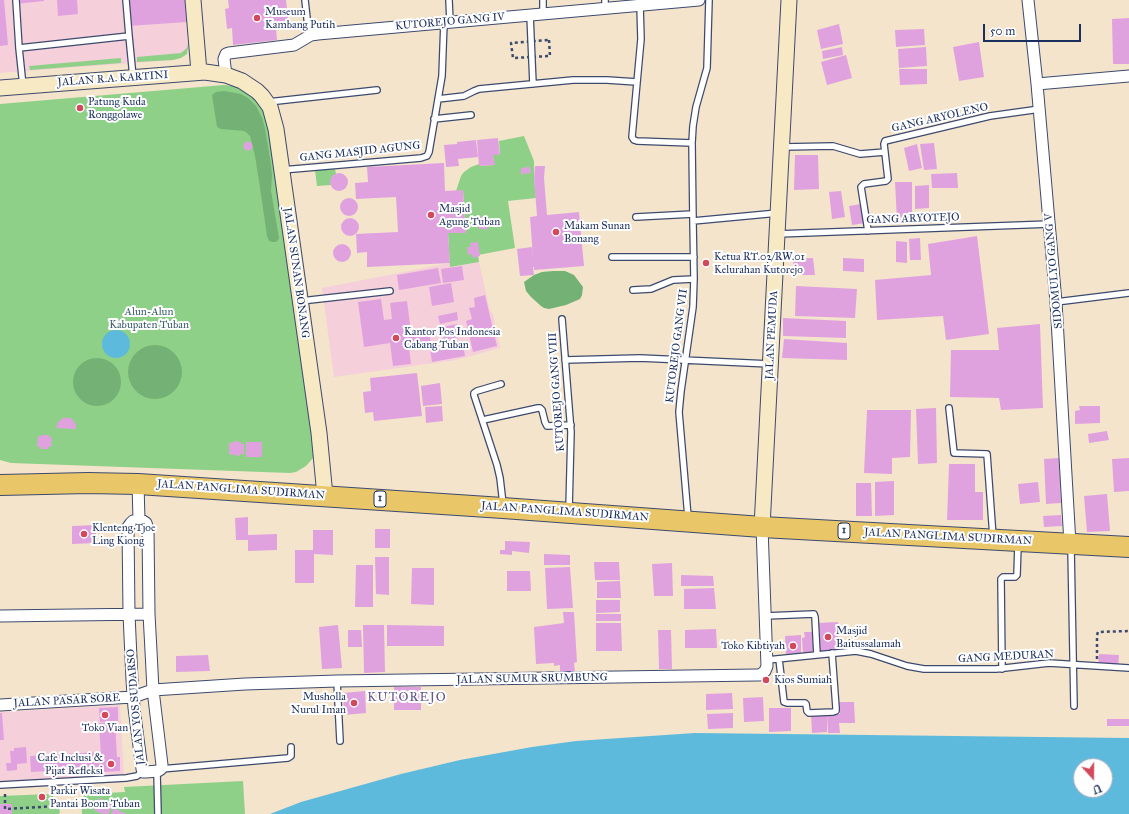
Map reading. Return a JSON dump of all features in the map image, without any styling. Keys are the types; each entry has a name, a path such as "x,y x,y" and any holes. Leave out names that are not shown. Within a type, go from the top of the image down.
{"highway":[{"name":"JALAN PANGLIMA SUDIRMAN","path":"0,485 88,483 138,484 569,512 762,527 1129,547"}],"street":[{"path":"193,0 199,72"},
{"name":"KUTOREJO GANG IV","path":"226,75 224,59 226,54 294,45 309,36 318,34 543,14 605,4 640,5 699,0"},
{"name":"JALAN PEMUDA","path":"762,527 789,0"},
{"name":"SIDOMULYO GANG V","path":"1028,0 1040,109 1050,224 1064,425 1070,544"},
{"name":"JALAN R.A. KARTINI","path":"0,88 199,72 210,72 226,75"},
{"name":"JALAN SUNAN BONANG","path":"226,75 242,81 257,91 267,102 274,120 320,447 325,496"},
{"path":"1037,84 1129,76"},
{"name":"JALAN YOS SUDARSO","path":"138,484 139,520"},
{"name":"JALAN YOS SUDARSO","path":"139,520 146,523 148,529 149,614 153,690 162,762 159,771 146,772 143,771 140,757 133,697 129,614 128,527 133,521 139,520"},
{"path":"762,527 767,660"},
{"path":"0,616 149,614"},
{"name":"JALAN SUMUR SRUMBUNG","path":"153,690 245,684 337,681 755,676 760,675 765,671 767,660"},
{"name":"JALAN PASAR SORE","path":"0,705 133,697 153,690"}],"lane":[{"path":"16,0 23,86"},
{"path":"126,0 133,78"},
{"path":"305,0 309,36"},
{"path":"449,0 443,68 434,119 471,115"},
{"path":"543,0 543,14"},
{"name":"KUTOREJO GANG VII","path":"689,522 680,412 681,391 693,306 694,257 692,143 696,108 707,68 709,0"},
{"path":"640,5 641,39 632,137 634,140 638,141 692,143"},
{"path":"530,15 533,84"},
{"path":"19,48 129,36"},
{"path":"438,99 464,96 479,89 573,80 637,82"},
{"path":"267,102 377,90"},
{"name":"GANG ARYOLENO","path":"886,152 884,142 888,140 990,116 1040,109"},
{"name":"GANG MASJID AGUNG","path":"282,170 427,156 429,152 434,119"},
{"path":"782,147 833,146 860,154 886,152 889,176 888,180 864,184 861,187 868,231"},
{"path":"693,221 778,213"},
{"path":"636,217 693,214"},
{"name":"GANG ARYOTEJO","path":"777,234 1050,224"},
{"path":"612,257 694,257"},
{"path":"633,290 651,289 673,280 694,279"},
{"path":"300,301 390,291"},
{"path":"1056,302 1129,293"},
{"name":"KUTOREJO GANG VIII","path":"562,319 571,425 569,512"},
{"path":"566,360 640,358 770,364"},
{"path":"501,384 474,393 499,472 502,488 503,508"},
{"path":"483,420 540,408 548,426 571,425"},
{"path":"949,408 954,453 988,454 993,539"},
{"path":"1002,669 1001,579 1004,577 1017,576 1018,540"},
{"path":"1070,544 1074,706"},
{"path":"765,616 814,614 817,655"},
{"name":"GANG MEDURAN","path":"767,660 853,652 866,653 906,666 924,669 1002,669 1044,664 1129,668"},
{"path":"779,659 784,702 805,703 807,705 808,712 810,713 833,712 836,711 836,708 832,653"},
{"path":"337,681 340,741"},
{"path":"158,814 159,771 288,758 291,756 291,747"},
{"path":"0,785 126,778 136,776 143,771"}],"path":[{"path":"549,40 550,56 532,57 513,58 512,43 549,40"},
{"path":"1097,666 1098,632 1129,631"},
{"path":"5,796 6,809 58,806"}],"shaded area":[{"path":"0,0 185,0 187,54 173,60 0,73"},
{"path":"479,262 490,311 493,314 500,348 456,360 334,377 322,288 450,263 450,267"},
{"path":"120,705 124,777 0,784 0,712"}],"green space":[{"path":"188,43 187,54 181,58 173,60 137,62 137,57 181,53 187,48"},
{"path":"121,58 121,63 30,70 29,66"},
{"name":"Alun-Alun Kabupaten Tuban","path":"224,85 239,88 254,97 267,112 315,452 314,457 306,466 296,472 290,473 11,463 0,460 0,104"},
{"path":"224,91 241,94 248,98 256,106 262,118 271,165 271,191 279,238 276,242 269,241 267,236 255,156 250,136 244,131 221,129 217,127 212,95 216,92"},
{"path":"524,136 534,161 536,198 508,201 515,248 478,255 479,262 450,267 448,233 466,232 463,191 456,191 461,176 471,167 479,164 480,166 494,165 493,155 500,154 499,141"},
{"path":"335,169 336,174 332,177 331,185 317,186 315,170"},
{"path":"565,271 574,275 583,287 580,299 566,305 549,309 541,306 531,297 526,291 524,282 534,275 542,272"},
{"path":"150,345 160,345 174,353 180,362 182,372 180,382 174,391 160,399 150,399 140,394 133,387 128,377 128,367 133,357 140,350"},
{"path":"97,358 106,360 114,365 119,373 121,382 119,391 114,399 106,404 97,406 88,404 80,399 75,391 73,382 75,373 80,365 88,360"},
{"path":"243,781 245,814 82,814 81,799 86,794 125,792 124,787"},
{"path":"50,794 54,797 60,812 59,814 0,814 0,796"}],"water":[{"path":"116,330 126,334 130,344 126,354 116,358 106,354 102,344 106,334"},
{"path":"695,733 1129,738 1129,814 270,814 301,802 401,774 460,760 576,741"}],"building":[{"path":"0,0 4,0 8,45 0,46"},
{"path":"15,0 44,0 44,1 15,4"},
{"path":"57,0 77,0 78,14 58,16"},
{"path":"126,0 185,0 187,22 128,26"},
{"name":"Museum Kambang Putih","path":"228,0 286,0 289,27 276,28 277,40 233,45 232,28 227,29 225,9 229,8"},
{"path":"1129,18 1129,64 1113,64 1112,19"},
{"path":"839,24 843,44 821,49 817,30"},
{"path":"924,29 925,45 896,47 895,30"},
{"path":"979,42 984,77 959,81 953,47"},
{"path":"842,47 843,55 823,59 822,51"},
{"path":"926,47 927,66 899,68 898,49"},
{"path":"846,55 852,78 827,85 821,62"},
{"path":"899,69 927,69 927,84 900,85"},
{"path":"498,138 500,155 493,155 495,165 479,166 477,140"},
{"path":"476,140 478,157 458,159 459,166 446,167 444,145"},
{"path":"248,141 253,146 248,151 243,146"},
{"path":"934,143 937,169 924,170 920,144"},
{"path":"917,144 922,168 909,171 904,148"},
{"path":"795,155 818,155 819,189 794,190"},
{"name":"Masjid Agung Tuban","path":"444,163 445,191 463,190 466,233 448,233 450,263 367,267 367,252 357,253 356,234 398,232 396,197 356,199 355,183 368,182 367,167"},
{"name":"Makam Sunan Bonang","path":"535,166 545,166 544,178 547,215 579,212 584,266 534,270 533,267 534,275 520,276 517,249 532,247 533,258 530,217 537,216 534,178"},
{"path":"530,167 531,173 521,174 521,168"},
{"path":"339,173 345,176 348,182 345,188 339,191 333,188 330,182 333,176"},
{"path":"957,173 958,188 932,188 931,174"},
{"path":"895,182 912,182 912,222 897,221"},
{"path":"929,185 929,208 915,209 915,186"},
{"path":"841,191 845,217 832,219 829,192"},
{"path":"349,198 355,201 358,207 355,213 349,216 343,213 340,207 343,201"},
{"path":"861,204 865,223 852,225 849,206"},
{"path":"480,217 488,218 487,230 478,228"},
{"path":"350,218 356,221 359,227 356,233 350,236 344,233 341,227 344,221"},
{"path":"977,236 989,334 946,340 943,316 877,320 875,280 931,275 928,244"},
{"path":"920,238 921,260 910,260 909,239"},
{"path":"896,241 907,242 907,263 896,262"},
{"path":"478,242 480,256 473,258 472,254 468,255 467,247 471,247 470,243"},
{"path":"342,244 348,247 351,253 348,259 342,262 336,259 333,253 336,247"},
{"path":"813,258 815,275 794,275 793,259"},
{"path":"843,258 864,259 864,272 843,271"},
{"path":"462,266 464,280 443,283 441,269"},
{"path":"438,268 441,283 399,290 397,275"},
{"path":"451,283 454,302 432,306 429,287"},
{"path":"796,286 857,289 855,318 795,316"},
{"path":"485,295 497,346 473,352 466,321 472,319 469,308 475,307 474,298"},
{"name":"Kantor Pos Indonesia Cabang Tuban","path":"381,299 384,320 392,319 390,303 407,301 411,332 429,330 431,345 409,348 411,364 393,366 390,343 364,347 358,302"},
{"path":"457,312 458,320 440,324 438,316"},
{"path":"783,318 846,321 846,338 783,336"},
{"path":"457,324 459,337 444,340 442,327"},
{"path":"1040,324 1043,408 1001,410 999,398 950,397 951,350 999,350 997,328"},
{"path":"784,339 847,343 847,360 782,358"},
{"path":"463,344 465,356 432,362 430,350"},
{"path":"417,373 422,416 374,421 373,412 365,413 363,392 371,391 370,378"},
{"path":"440,383 442,404 423,406 421,386"},
{"path":"442,406 443,421 426,423 425,407"},
{"path":"1079,406 1100,406 1100,423 1075,424 1075,411 1080,410"},
{"path":"936,408 937,463 918,464 916,409"},
{"path":"867,410 911,410 910,457 892,458 892,474 864,473"},
{"path":"63,418 70,418 73,420 76,425 76,429 56,428 58,422"},
{"path":"1107,431 1109,440 1089,443 1088,434"},
{"path":"49,435 49,437 52,437 51,447 48,447 48,449 41,449 41,447 37,447 38,436"},
{"path":"234,441 244,444 244,454 240,454 240,456 229,454 229,443 233,443"},
{"path":"246,442 262,442 262,457 246,457"},
{"path":"1059,458 1061,503 1046,504 1044,459"},
{"path":"1129,458 1129,491 1114,492 1112,459"},
{"path":"949,464 975,464 975,492 983,492 983,520 947,520"},
{"path":"894,481 894,515 875,516 875,482"},
{"path":"1038,482 1040,502 1020,504 1018,484"},
{"path":"856,483 871,483 872,516 856,516"},
{"path":"1107,494 1110,531 1087,532 1084,496"},
{"path":"1061,515 1062,526 1044,527 1043,516"},
{"path":"248,517 248,535 277,534 277,550 248,551 248,540 236,540 235,518"},
{"name":"Klenteng Tjoe Ling Kiong","path":"96,525 96,543 72,544 72,526"},
{"path":"375,529 390,529 390,548 375,548"},
{"path":"313,530 333,530 333,555 314,554 314,583 295,583 295,550 313,550"},
{"path":"505,541 530,542 529,553 512,551 512,555 500,554 500,550 505,550"},
{"path":"544,554 570,555 570,565 544,565"},
{"path":"375,557 389,557 389,595 376,594"},
{"path":"594,562 619,562 620,580 595,580"},
{"path":"672,563 673,596 654,596 652,564"},
{"path":"356,565 373,565 373,607 355,607"},
{"path":"570,567 573,608 547,609 545,568"},
{"path":"412,568 434,568 434,605 411,604"},
{"path":"507,571 530,571 531,591 507,591"},
{"path":"681,575 713,576 714,586 681,586"},
{"path":"620,581 621,598 597,598 597,582"},
{"path":"714,588 716,609 684,609 684,589"},
{"path":"596,600 620,600 620,612 596,613"},
{"path":"563,612 574,612 577,662 574,663 575,672 560,674 560,665 554,666 554,663 536,664 534,627 564,623"},
{"path":"596,614 621,614 621,621 596,621"},
{"name":"Masjid Baitussalamah","path":"838,622 839,651 817,652 817,623"},
{"path":"596,623 621,623 622,651 596,651"},
{"path":"338,625 342,668 322,669 319,627"},
{"path":"363,625 384,625 385,672 364,673"},
{"path":"387,625 444,626 444,646 387,646"},
{"path":"716,629 717,648 685,648 685,630"},
{"path":"348,630 361,630 362,647 348,647"},
{"path":"658,630 671,630 672,669 659,669"},
{"path":"804,632 815,632 816,654 803,655 802,638 805,637"},
{"name":"Toko Kibtiyah","path":"801,635 801,655 786,656 785,636"},
{"path":"1099,654 1119,655 1118,667 1098,666"},
{"path":"208,655 210,671 176,672 176,656"},
{"path":"394,687 421,687 421,710 394,710"},
{"name":"Musholla Nurul Iman","path":"365,691 366,713 344,715 343,693"},
{"path":"732,693 733,709 706,710 706,694"},
{"path":"763,697 764,721 744,722 743,698"},
{"path":"839,702 854,702 855,723 839,723 840,733 828,733 827,714 840,714"},
{"path":"118,707 118,721 100,722 99,708"},
{"path":"769,708 791,708 791,731 769,732"},
{"path":"0,713 2,713 4,740 0,740"},
{"path":"733,713 733,728 708,729 707,714"},
{"path":"827,714 827,732 812,733 811,715"},
{"path":"1107,719 1129,719 1129,726 1107,726"},
{"path":"115,722 117,757 120,757 120,771 102,772 99,723"},
{"path":"26,747 27,763 17,764 17,770 7,771 6,763 11,763 10,751 14,751 14,748"},
{"path":"100,752 101,768 31,772 30,756"},
{"path":"99,798 113,805 108,814 103,814 94,810"},
{"path":"0,804 12,804 12,814 0,814"},
{"path":"114,808 126,814 111,814"}],"place":[{"name":"Museum Kambang Putih","path":"257,18"},
{"name":"Patung Kuda Ronggolawe","path":"80,108"},
{"name":"Masjid Agung Tuban","path":"431,215"},
{"name":"Makam Sunan Bonang","path":"556,232"},
{"name":"Ketua RT.02/RW.01 Kelurahan Kutorejo","path":"706,263"},
{"name":"Kantor Pos Indonesia Cabang Tuban","path":"396,338"},
{"name":"Klenteng Tjoe Ling Kiong","path":"84,534"},
{"name":"Masjid Baitussalamah","path":"828,637"},
{"name":"Toko Kibtiyah","path":"793,646"},
{"name":"Kios Sumiah","path":"766,680"},
{"name":"Musholla Nurul Iman","path":"354,703"},
{"name":"Toko Vian","path":"105,715"},
{"name":"Cafe Inclusi & Pijat Refleksi","path":"111,764"},
{"name":"Parkir Wisata Pantai Boom Tuban","path":"42,797"}],"district":[{"name":"KUTOREJO","path":"407,698"}]}
